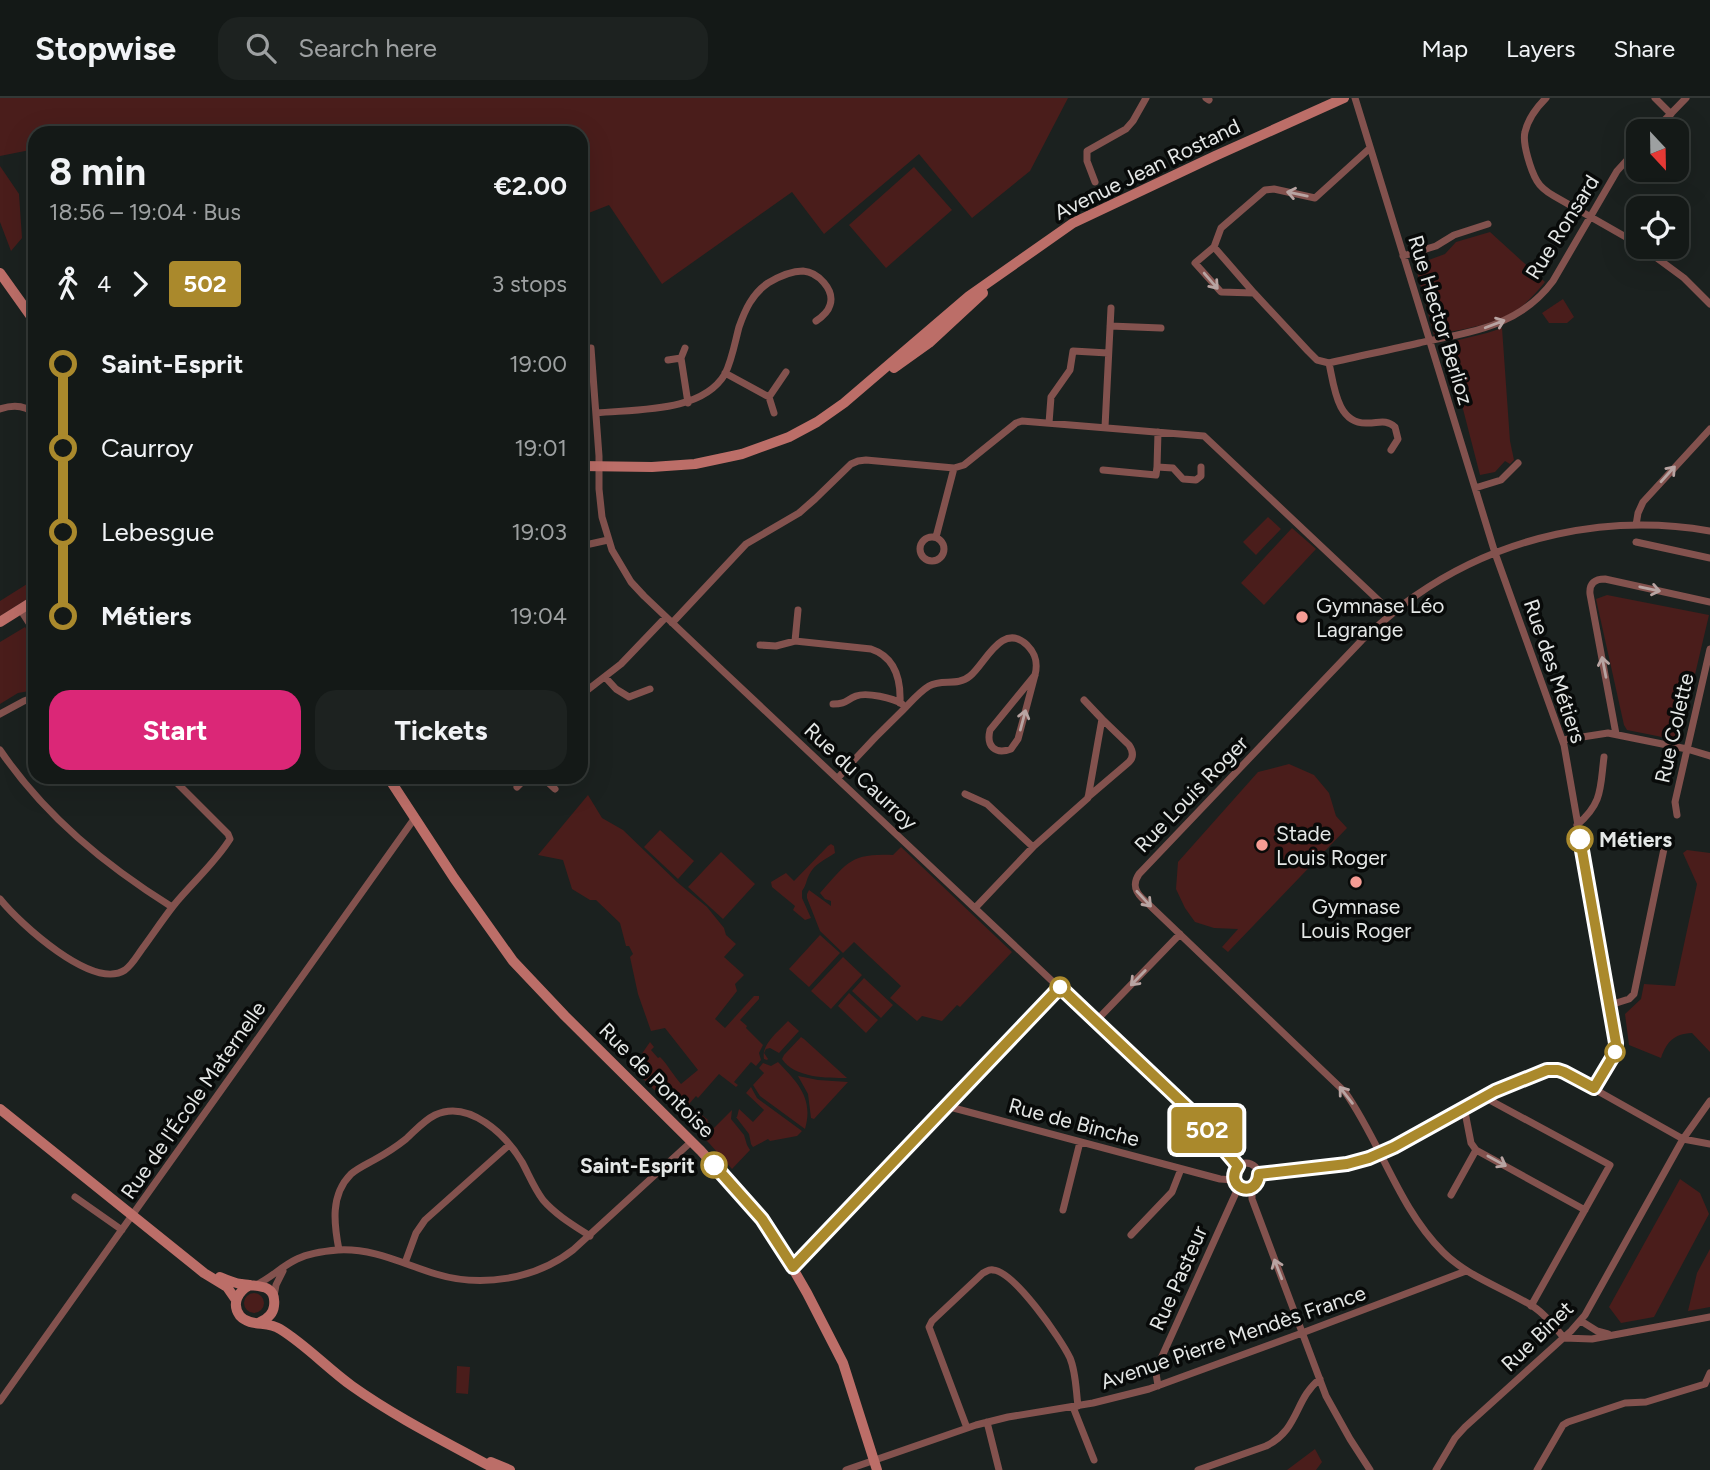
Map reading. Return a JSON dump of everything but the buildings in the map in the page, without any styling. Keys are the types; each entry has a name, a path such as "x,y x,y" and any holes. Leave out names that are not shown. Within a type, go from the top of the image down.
{"street":[{"path":"1095,182 1087,160 1087,151 1126,129 1146,98"},
{"name":"Avenue Jean Rostand","path":"588,466 682,465 717,460 742,454 798,432 854,395 969,296 1052,236 1083,218 1344,98"},
{"name":"Rue Hector Berlioz","path":"1355,98 1495,553"},
{"path":"1546,98 1533,115 1524,137 1528,157 1540,185 1548,193 1626,238"},
{"path":"1655,98 1671,114"},
{"path":"1666,119 1686,98"},
{"path":"1254,293 1221,292 1195,263 1214,247 1221,228 1262,192 1274,189 1315,198 1370,148"},
{"name":"Rue Ronsard","path":"1328,363 1479,330 1513,317 1534,301 1553,281 1617,171 1626,161"},
{"path":"1403,256 1436,246 1454,235 1488,224"},
{"path":"1214,247 1314,357 1328,363 1339,406 1349,418 1361,423 1387,422 1395,427 1398,439 1391,450"},
{"path":"1658,259 1679,274 1710,304"},
{"path":"596,413 673,406 688,403 704,395 725,373 748,304 758,291 784,275 800,271 809,273 819,278 829,291 831,302 827,312 816,321"},
{"path":"0,273 28,312"},
{"path":"1105,427 1111,308"},
{"path":"1110,326 1161,328"},
{"name":"Rue du Caurroy","path":"591,348 600,503 608,540 631,582 1192,1112 1238,1166"},
{"path":"685,348 681,358 688,403"},
{"path":"1049,423 1051,397 1069,372 1073,351 1108,353"},
{"path":"668,359 681,358"},
{"path":"769,397 786,372"},
{"path":"725,373 769,397 774,413"},
{"path":"1,408 28,409"},
{"path":"588,690 621,664 669,620 740,548 799,513 854,462 866,460 954,468 964,465 1016,423 1026,421 1205,436 1392,613"},
{"path":"1636,525 1643,502 1710,429"},
{"path":"1103,470 1156,475 1158,432"},
{"path":"1475,488 1499,481 1518,463"},
{"path":"1157,467 1173,468 1183,478 1196,480 1201,476 1201,467"},
{"path":"936,537 954,468"},
{"name":"Rue Louis Roger","path":"1564,1338 1531,1306 1466,1271 1447,1256 1420,1226 1363,1119 1345,1092 1139,895 1135,879 1362,640 1392,613 1441,579 1495,553 1565,532 1636,525 1673,525 1710,531"},
{"path":"588,544 608,540"},
{"path":"1636,542 1710,558"},
{"name":"Rue des Métiers","path":"1495,553 1567,756 1616,1039 1616,1049 1594,1088"},
{"path":"1616,734 1590,594 1592,584 1596,580 1605,579 1710,602"},
{"path":"0,622 28,604"},
{"path":"20,609 28,621"},
{"path":"795,641 799,610"},
{"path":"838,778 903,705 929,686 957,682 969,677 997,644 1007,639 1020,640 1030,648 1036,660 1035,675 1016,743 1008,750 996,750 989,741 990,730 1035,675"},
{"path":"760,645 776,646 795,641 880,652 897,675 903,705"},
{"name":"Rue Colette","path":"1677,815 1675,802 1710,649"},
{"path":"604,677 616,689 629,696 650,689"},
{"path":"834,704 858,695 886,697 903,705"},
{"path":"0,714 28,699"},
{"path":"976,907 1033,847 1129,762 1132,756 1129,745 1084,701"},
{"path":"1088,798 1102,719"},
{"path":"1563,740 1604,733 1616,734 1710,756"},
{"path":"0,750 37,797 79,840 136,884 172,907"},
{"path":"1577,825 1596,805 1604,757"},
{"path":"0,899 28,929 57,951 102,973 112,974 124,970 172,907 229,842 230,837 178,784"},
{"name":"Rue de Pontoise","path":"392,784 477,912 518,968 692,1141 762,1219 793,1267 843,1363 877,1470"},
{"path":"517,787 520,784"},
{"path":"550,784 555,789"},
{"path":"965,794 987,804 1033,847"},
{"name":"Rue de l'École Maternelle","path":"0,1401 414,819"},
{"path":"1610,1005 1627,1001 1633,996 1665,844"},
{"path":"1096,1021 1180,934"},
{"path":"793,1267 1060,987"},
{"path":"1259,1174 1347,1164 1380,1154 1509,1084 1555,1070 1594,1088 1683,1139 1710,1144"},
{"path":"1483,1097 1610,1166 1531,1306"},
{"name":"Rue Binet","path":"1436,1470 1455,1438 1465,1427 1581,1321 1592,1306 1683,1139 1710,1101"},
{"name":"Rue de Binche","path":"946,1106 1236,1183"},
{"path":"1464,1107 1471,1143 1476,1150 1585,1210"},
{"path":"0,1109 189,1261 227,1287 236,1300 242,1317 248,1321 275,1325 370,1398 497,1470"},
{"path":"339,1250 335,1208 348,1178 355,1170 397,1146 428,1119 446,1112 471,1115 492,1128 522,1162 547,1205 590,1236"},
{"path":"236,1300 241,1290 271,1278 303,1256 339,1250 374,1253 451,1278 479,1280 520,1276 553,1264 567,1255 692,1141"},
{"path":"1063,1210 1080,1142"},
{"path":"405,1262 416,1233 425,1220 509,1145"},
{"path":"1451,1195 1476,1150"},
{"path":"1245,1163 1257,1168 1259,1174 1257,1183 1245,1189 1236,1183 1234,1173 1238,1166 1245,1163"},
{"path":"1131,1235 1172,1192 1181,1169"},
{"name":"Rue Pasteur","path":"1158,1386 1156,1373 1159,1363 1236,1183"},
{"path":"1252,1187 1252,1199 1320,1379 1333,1410 1370,1470"},
{"path":"75,1197 122,1230"},
{"path":"189,1261 228,1280 267,1288 282,1321 311,1352"},
{"path":"256,1322 267,1319 274,1303 277,1282 285,1268"},
{"path":"967,1428 929,1327 932,1321 983,1273 990,1270 1000,1272 1011,1280 1052,1328 1071,1361 1075,1407 1094,1460"},
{"name":"Avenue Pierre Mendès France","path":"846,1470 987,1422 1130,1395 1466,1271"},
{"path":"1564,1338 1587,1340 1710,1317"},
{"path":"1581,1321 1601,1333 1622,1334"},
{"path":"1537,1470 1563,1425 1568,1422 1625,1403 1646,1402 1707,1383 1710,1373"},
{"path":"1198,1470 1277,1440 1290,1426 1310,1387 1320,1379"},
{"path":"987,1422 999,1470"},
{"path":"469,1453 510,1470"}],"shaded area":[{"path":"0,98 1068,98 1030,171 972,218 919,154 824,234 792,192 662,284 609,205 588,213 588,126 28,126 28,150 0,156"},
{"path":"0,166 19,194 22,238 11,251 0,222"},
{"path":"914,167 952,210 886,268 849,225"},
{"path":"1490,232 1545,282 1525,303 1502,318 1434,335 1415,265 1445,254 1456,242"},
{"path":"1563,299 1574,317 1567,323 1549,323 1542,313"},
{"path":"1502,328 1510,441 1514,460 1510,464 1505,461 1495,472 1480,475 1446,343"},
{"path":"1268,517 1281,529 1256,555 1243,542"},
{"path":"1292,528 1316,549 1264,605 1241,583"},
{"path":"28,583 28,598 0,616 0,601"},
{"path":"1607,595 1709,615 1680,738 1677,740 1627,730 1624,725 1596,599"},
{"path":"25,627 28,632 28,691 18,693 0,704 0,642"},
{"name":"Stade Louis Roger","path":"1289,764 1314,775 1329,793 1336,816 1347,828 1228,952 1222,947 1238,929 1214,928 1195,922 1176,889 1178,862 1258,772"},
{"path":"588,795 602,818 623,830 707,907 724,928 726,935 736,944 724,957 744,975 735,984 737,991 715,1019 725,1028 754,996 759,996 740,1020 763,1045 759,1053 761,1060 756,1066 751,1062 734,1082 738,1085 736,1087 719,1074 698,1098 696,1096 689,1104 714,1128 732,1110 731,1119 744,1135 750,1150 732,1169 632,1068 650,1042 654,1047 651,1050 663,1060 681,1084 698,1070 665,1028 651,1031 638,994 630,957 633,954 629,946 626,946 620,923 596,900 590,900 572,889 563,860 538,855"},
{"path":"660,830 694,861 678,879 644,847"},
{"path":"831,844 835,853 814,868 802,891 802,898 811,918 805,920 793,910 795,906 772,887 771,882 786,873 794,881"},
{"path":"901,847 1012,952 960,1007 957,1005 942,1021 922,1016 917,1021 890,998 901,986 854,942 843,953 820,931 807,898 809,890 831,906 831,901 820,893 844,867 858,858 893,855"},
{"path":"1687,850 1710,853 1710,1052 1692,1033 1672,1040 1661,1058 1629,1045 1625,1014 1641,999 1644,984 1675,986 1697,884 1683,853"},
{"path":"721,852 755,884 723,919 688,887"},
{"path":"820,935 840,953 809,987 789,969"},
{"path":"843,957 862,975 831,1009 811,991"},
{"path":"864,978 893,1005 881,1018 852,991"},
{"path":"849,993 878,1020 866,1033 838,1006"},
{"path":"788,1021 799,1031 779,1053 770,1048 764,1053 768,1043"},
{"path":"801,1037 847,1078 812,1076 787,1065 782,1059 784,1055"},
{"path":"778,1062 802,1091 807,1108 805,1129 760,1096 753,1085 764,1073 759,1068 763,1063 771,1066"},
{"path":"798,1076 848,1082 814,1119 811,1118 808,1094"},
{"path":"751,1087 757,1098 802,1131 797,1136 770,1141 768,1139 753,1147 749,1134 736,1117 739,1109 753,1122 764,1110 746,1093"},
{"path":"1680,1179 1700,1193 1709,1214 1654,1317 1621,1323 1609,1307"},
{"path":"1710,1249 1710,1307 1688,1311 1697,1273"},
{"path":"254,1293 261,1296 264,1303 261,1310 254,1313 247,1310 244,1303 247,1296"},
{"path":"457,1366 470,1367 468,1394 456,1393"},
{"path":"1315,1449 1322,1462 1316,1470 1287,1470"}],"bus line":[{"name":"502","path":"714,1165 762,1219 793,1267 1060,987 1195,1116 1238,1166 1234,1179 1243,1189 1255,1185 1259,1174 1347,1164 1374,1156 1509,1084 1547,1070 1564,1072 1594,1088 1615,1053 1616,1043 1580,839"}],"place":[{"name":"Gymnase Léo Lagrange","path":"1302,617"},
{"name":"Métiers","path":"1580,839"},
{"name":"Stade Louis Roger","path":"1262,845"},
{"name":"Gymnase Louis Roger","path":"1356,882"},
{"name":"Saint-Esprit","path":"714,1165"}]}
